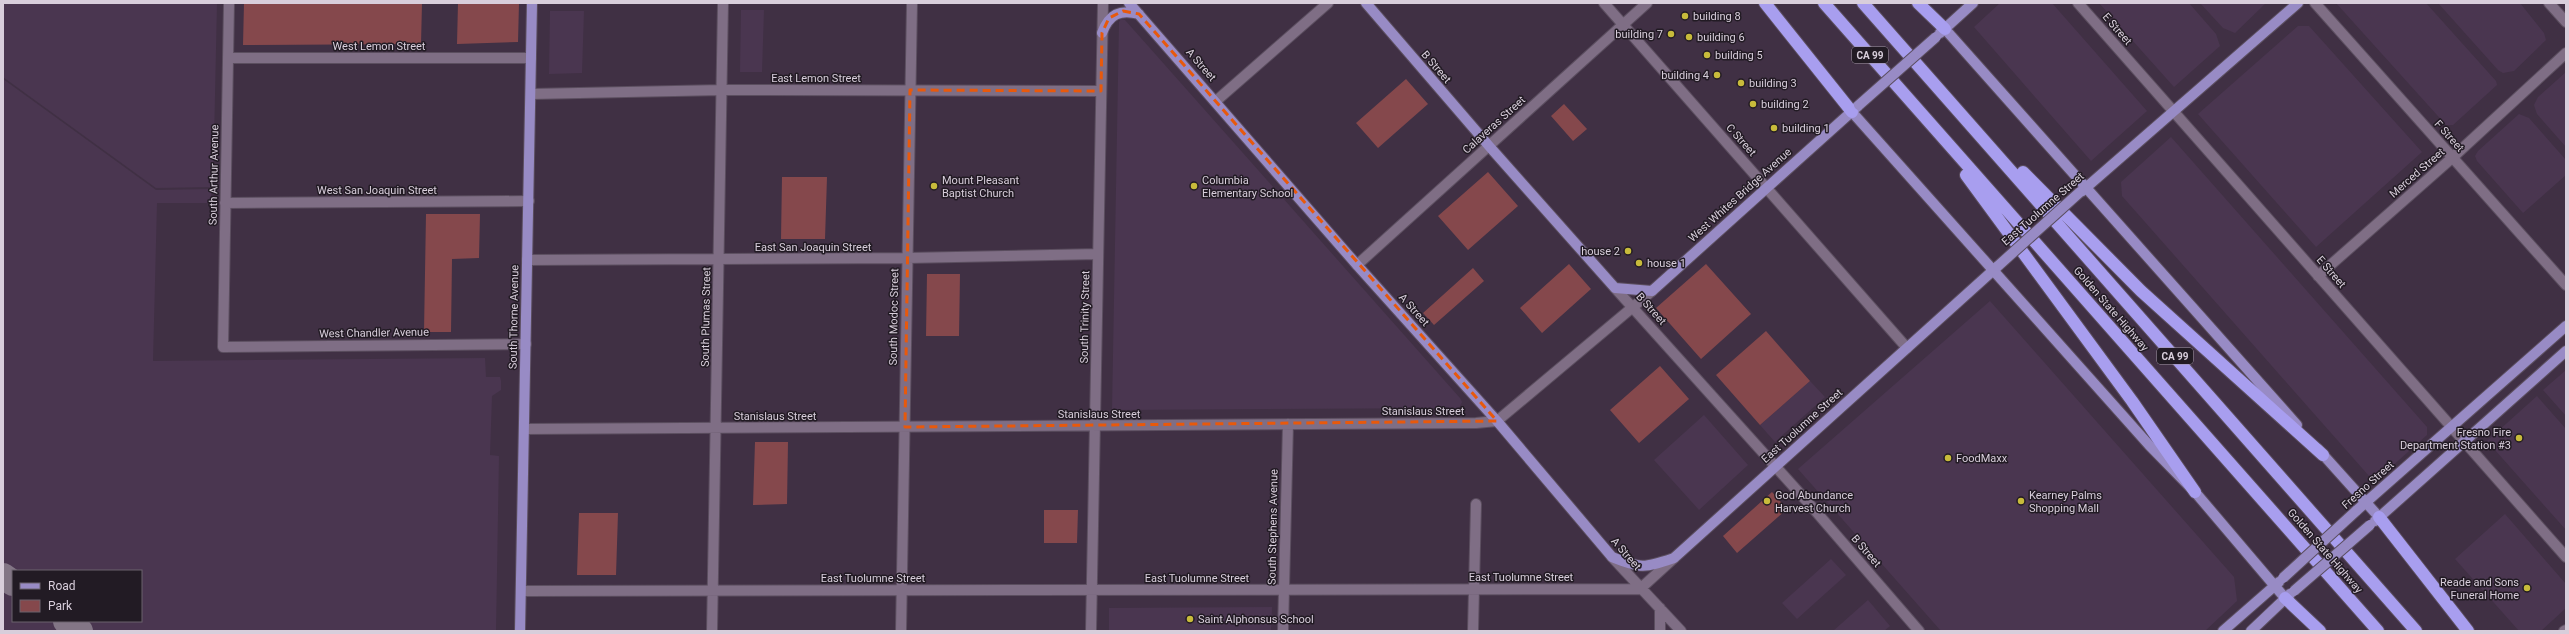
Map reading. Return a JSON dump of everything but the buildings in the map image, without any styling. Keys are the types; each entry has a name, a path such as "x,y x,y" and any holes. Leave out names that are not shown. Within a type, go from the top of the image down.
{"highway":[{"path":"1765,3 1855,108"},
{"name":"Golden State Highway","path":"1824,3 2378,631"},
{"name":"Golden State Highway","path":"1863,3 1934,81 2416,631"},
{"path":"1918,3 1940,33"},
{"path":"1934,81 2141,291 2323,455"},
{"path":"1916,108 2132,401 2195,492"},
{"path":"2379,517 2468,631"},
{"path":"2290,594 2320,631"}],"main road":[{"name":"South Thorne Avenue","path":"520,631 532,3"},
{"name":"A Street","path":"1129,3 1216,101 1357,265 1497,420 1612,557"},
{"name":"B Street","path":"1366,3 1489,146 1615,288"},
{"path":"1973,3 1940,33 2379,517"},
{"name":"East Tuolumne Street","path":"1674,558 1995,268 2298,3"},
{"path":"1102,33 1106,22 1117,13 1128,11 1139,14"},
{"name":"West Whites Bridge Avenue","path":"1652,291 1766,186 1940,33"},
{"path":"1855,108 2149,445 2195,492 2274,585 2290,594"},
{"path":"1615,288 1652,291"},
{"name":"Fresno Street","path":"2224,631 2356,511 2566,326"},
{"path":"2251,631 2290,594 2566,351"},
{"path":"1612,557 1637,567 1648,567 1674,558"}],"street":[{"name":"South Arthur Avenue","path":"223,347 229,3"},
{"name":"South Plumas Street","path":"712,631 723,3"},
{"name":"South Modoc Street","path":"902,631 912,3"},
{"name":"South Trinity Street","path":"1091,631 1103,3"},
{"path":"1216,101 1328,3"},
{"name":"C Street","path":"1604,3 1907,348"},
{"name":"Calaveras Street","path":"1357,265 1648,3"},
{"name":"E Street","path":"2078,3 2172,112 2566,557"},
{"name":"F Street","path":"2315,3 2566,285"},
{"path":"2549,3 2566,22"},
{"name":"Merced Street","path":"2318,276 2452,158 2566,53"},
{"name":"West Lemon Street","path":"228,58 531,58"},
{"name":"East Lemon Street","path":"531,94 722,90 1101,91"},
{"name":"West San Joaquin Street","path":"225,203 529,201"},
{"name":"East San Joaquin Street","path":"528,260 907,258 1098,254"},
{"name":"B Street","path":"1615,288 1775,466 1912,629"},
{"name":"West Whites Bridge Avenue","path":"1632,306 1652,291"},
{"path":"1497,420 1632,306"},
{"name":"West Chandler Avenue","path":"223,347 526,344"},
{"name":"Stanislaus Street","path":"524,429 1476,423 1497,420"},
{"name":"South Stephens Avenue","path":"1283,631 1288,424"},
{"path":"1473,631 1476,504"},
{"name":"A Street","path":"1612,557 1640,589 1681,631"},
{"name":"East Tuolumne Street","path":"521,591 1640,589 1674,558"},
{"path":"1660,608 1660,631"}],"highlighted area":[{"path":"1123,11 1139,14 1497,421 905,427 910,90 1101,91 1102,33 1109,18"}],"shaded area":[{"path":"3,3 217,3 213,187 156,188 3,77"},
{"path":"2000,3 2052,3 2147,111 2091,161 1974,27"},
{"path":"2099,3 2189,3 2216,34 2220,46 2174,87"},
{"path":"2200,3 2266,3 2235,33 2223,28"},
{"path":"2336,3 2426,3 2496,81 2497,85 2453,125 2446,125"},
{"path":"2438,3 2520,3 2544,33 2546,40 2514,71 2503,73 2498,70"},
{"path":"741,10 764,10 762,72 740,72"},
{"path":"550,11 584,11 582,73 549,74"},
{"name":"Columbia Elementary School","path":"1121,19 1125,20 1460,398 1462,402 1459,408 1112,410 1119,22"},
{"path":"2298,26 2309,26 2422,152 2316,247 2198,114"},
{"path":"2566,72 2566,147 2537,114 2534,105 2538,97"},
{"path":"3,79 156,190 211,189 211,203 157,203 153,361 485,358 486,377 500,377 501,381 501,390 492,396 490,455 499,456 496,631 3,631"},
{"path":"2519,114 2529,118 2566,160 2566,175 2523,213 2477,161 2475,156 2478,151"},
{"path":"2171,137 2427,427 2427,435 2380,477 2369,476 2122,196 2121,182"},
{"path":"1990,301 2234,577 2237,601 2205,631 1941,631 1798,469"},
{"path":"2566,370 2566,416 2543,390"},
{"path":"1810,381 1825,397 1775,442 1760,425"},
{"path":"2537,396 2566,429 2566,530 2487,441"},
{"path":"1704,415 1748,465 1699,510 1654,460"},
{"path":"2505,514 2566,584 2566,608 2541,631 2519,631 2455,559"},
{"path":"1831,559 1846,575 1797,619 1782,603"},
{"path":"1868,600 1890,626 1884,631 1833,631"},
{"name":"Saint Alphonsus School","path":"1272,607 1271,631 1109,631 1109,608"}],"green space":[{"path":"244,3 422,3 421,44 243,45"},
{"path":"458,3 519,3 518,42 457,44"},
{"path":"1406,79 1428,104 1378,148 1356,123"},
{"path":"1564,104 1587,129 1573,141 1551,116"},
{"path":"1488,172 1518,206 1468,250 1438,216"},
{"path":"782,177 827,177 825,239 781,239"},
{"path":"426,214 480,214 479,258 452,259 451,332 424,332"},
{"path":"1569,264 1591,289 1542,333 1520,308"},
{"path":"1706,264 1751,314 1701,359 1656,308"},
{"path":"1473,268 1484,281 1434,325 1423,313"},
{"path":"927,274 960,274 959,336 926,336"},
{"path":"1766,331 1810,381 1760,425 1716,375"},
{"path":"1660,366 1689,399 1639,443 1610,410"},
{"path":"755,442 788,442 787,504 753,505"},
{"path":"1772,492 1787,509 1737,553 1723,536"},
{"path":"1044,510 1078,510 1077,543 1044,543"},
{"path":"579,513 618,513 616,575 577,575"}],"taxiway":[{"path":"3,576 12,582"},
{"path":"67,622 80,631"}],"place":[{"name":"building 8","path":"1685,16"},
{"name":"building 7","path":"1671,34"},
{"name":"building 6","path":"1689,37"},
{"name":"building 5","path":"1707,55"},
{"name":"building 4","path":"1717,75"},
{"name":"building 3","path":"1741,83"},
{"name":"building 2","path":"1753,104"},
{"name":"building 1","path":"1774,128"},
{"name":"Mount Pleasant Baptist Church","path":"934,186"},
{"name":"Columbia Elementary School","path":"1194,186"},
{"name":"house 2","path":"1628,251"},
{"name":"house 1","path":"1639,263"},
{"name":"Fresno Fire Department Station #3","path":"2519,438"},
{"name":"FoodMaxx","path":"1948,458"},
{"name":"God Abundance Harvest Church","path":"1767,501"},
{"name":"Kearney Palms Shopping Mall","path":"2021,501"},
{"name":"Reade and Sons Funeral Home","path":"2527,588"},
{"name":"Saint Alphonsus School","path":"1190,619"}]}
